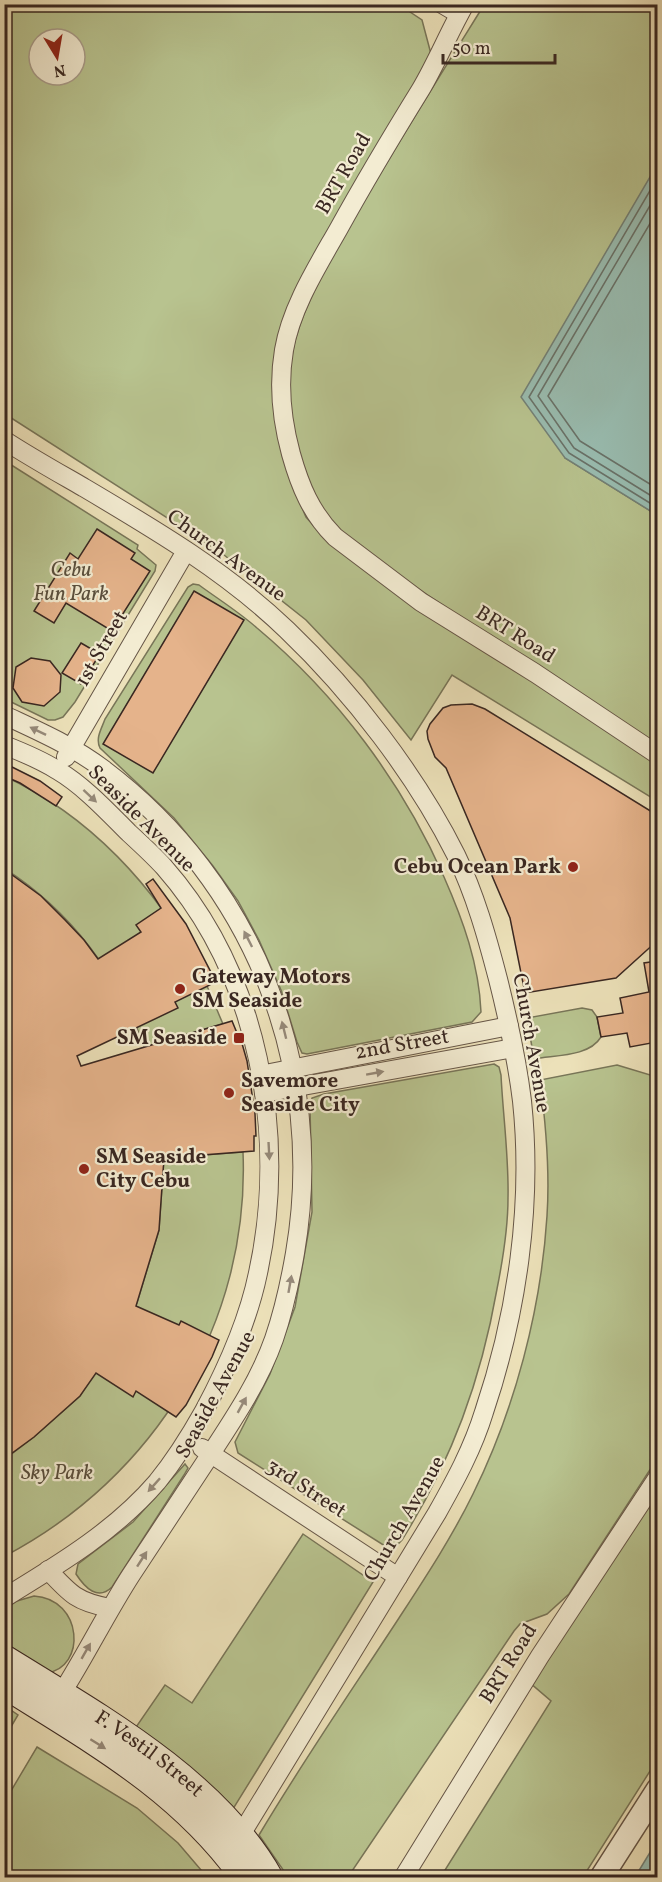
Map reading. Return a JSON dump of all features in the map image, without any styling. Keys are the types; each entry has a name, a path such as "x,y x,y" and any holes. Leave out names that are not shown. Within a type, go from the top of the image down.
{"main road":[{"name":"F. Vestil Street","path":"4,1658 55,1703"},
{"name":"F. Vestil Street","path":"4,1685 55,1703 167,1765 201,1793 234,1845 270,1878"},
{"name":"F. Vestil Street","path":"234,1845 244,1878"}],"street":[{"path":"442,4 462,9"},
{"name":"BRT Road","path":"462,9 435,66 381,153 318,265 292,320 284,349 281,373 283,417 298,479 309,505 324,526 347,547 421,602 535,673 657,755"},
{"name":"Church Avenue","path":"4,440 186,551 246,594 286,629 345,691 400,763 455,854 470,888 489,946 513,1048 522,1105 525,1153 524,1205 517,1280 503,1345 484,1413 462,1467 433,1521 234,1845"},
{"name":"1st Street","path":"58,771 186,551"},
{"name":"Seaside Avenue","path":"4,715 71,748 118,781 165,824 188,849 219,891 240,924 281,1016 297,1087 303,1154 303,1192 288,1295 274,1341 231,1423 110,1608 55,1703"},
{"name":"Seaside Avenue","path":"4,745 58,771 84,790 164,867 191,903 211,936 234,983 249,1026 262,1084 269,1155 267,1221 258,1275 243,1327 222,1377 189,1438 155,1484 113,1525 80,1550 4,1598"},
{"name":"2nd Street","path":"262,1084 293,1068 509,1026"},
{"name":"2nd Street","path":"262,1084 297,1087 513,1048"},
{"name":"3rd Street","path":"189,1438 398,1577"},
{"name":"BRT Road","path":"403,1878 540,1656 657,1477"},
{"path":"48,1570 71,1595 90,1604 110,1608"},
{"path":"601,1878 657,1790"}],"green space":[{"path":"398,4 422,20 431,54 282,335 296,494 306,517 320,533 657,761 657,801 452,675 411,740 363,680 306,620 219,551 5,414 4,5"},
{"path":"484,5 657,5 657,177 565,458 657,515 657,744 464,619 346,537 319,508 295,435 290,401 290,367 297,334 310,301 335,252 384,167"},
{"name":"Cebu Fun Park","path":"5,461 138,545 137,549 156,565 155,571 75,702 63,717 55,720 48,720 5,699"},
{"path":"193,584 199,585 243,616 286,654 340,711 387,774 427,842 464,926 480,994 481,1012 472,1022 307,1054 302,1053 281,990 259,940 238,901 174,818 100,748 99,737 105,719 188,587"},
{"path":"4,776 64,811 117,856 141,882 182,939 202,976 223,1024 144,1047 121,995 90,947 50,904 5,869"},
{"path":"582,1008 592,1010 597,1017 601,1037 596,1044 580,1052 534,1059 527,1018"},
{"path":"494,1064 499,1067 501,1075 508,1198 505,1243 490,1323 462,1419 436,1480 402,1540 395,1546 385,1546 238,1453 235,1442 270,1374 295,1307 312,1212 310,1105 312,1098 324,1094"},
{"path":"617,1065 657,1077 657,1459 569,1594 547,1614 520,1624 514,1631 348,1877 288,1877 259,1835 447,1542 488,1462 513,1393 532,1323 544,1251 548,1182 540,1080"},
{"name":"Sky Park","path":"243,1152 241,1215 230,1276 210,1334 183,1388 148,1439 106,1484 59,1523 5,1556 5,1459 34,1437 80,1396 137,1303 159,1230 164,1158"},
{"path":"185,1464 188,1468 184,1475 112,1587 102,1593 97,1593 83,1584 76,1574 78,1564 133,1522"},
{"path":"657,1490 657,1760 583,1877 440,1878 551,1701 529,1682"},
{"path":"303,1534 373,1582 233,1809 134,1730 165,1685 192,1703"},
{"path":"34,1596 50,1600 62,1609 70,1620 74,1634 73,1647 68,1659 59,1668 46,1673 5,1646 5,1609 17,1601"},
{"path":"5,1706 18,1715 5,1737"},
{"path":"37,1747 137,1808 178,1843 207,1877 5,1877 5,1801"}],"water":[{"path":"657,165 658,515 565,458 521,397"},
{"path":"657,1841 657,1877 635,1877"}],"building":[{"path":"97,529 135,553 131,559 150,571 112,631 66,603 54,623 34,611 70,553 78,559"},
{"path":"194,591 244,620 153,773 103,744"},
{"path":"81,643 100,654 81,684 62,673"},
{"path":"31,658 50,661 61,675 60,692 44,706 22,702 13,688 16,667"},
{"name":"Cebu Ocean Park","path":"472,704 485,709 657,815 657,941 616,978 525,993 510,918 446,768 435,757 428,739 427,731 430,724 443,708 451,705"},
{"path":"4,763 40,781 62,797 56,806 20,783 4,776"},
{"name":"SM Seaside City Cebu","path":"4,869 41,896 84,940 98,959 141,932 136,925 161,908 146,884 153,879 186,924 216,982 175,1002 178,1008 77,1056 81,1066 232,1021 239,1033 247,1061 256,1136 254,1136 254,1151 164,1158 159,1230 136,1306 179,1325 181,1321 219,1340 186,1405 176,1417 136,1391 133,1397 96,1373 80,1396 34,1437 4,1459"},
{"path":"657,961 657,1042 630,1047 627,1033 601,1037 597,1017 623,1013 620,998 649,992 644,963"}],"place":[{"name":"Cebu Ocean Park","path":"573,867"},
{"name":"Gateway Motors SM Seaside","path":"180,989"},
{"name":"SM Seaside","path":"239,1038"},
{"name":"Savemore Seaside City","path":"229,1093"},
{"name":"SM Seaside City Cebu","path":"84,1169"}]}
